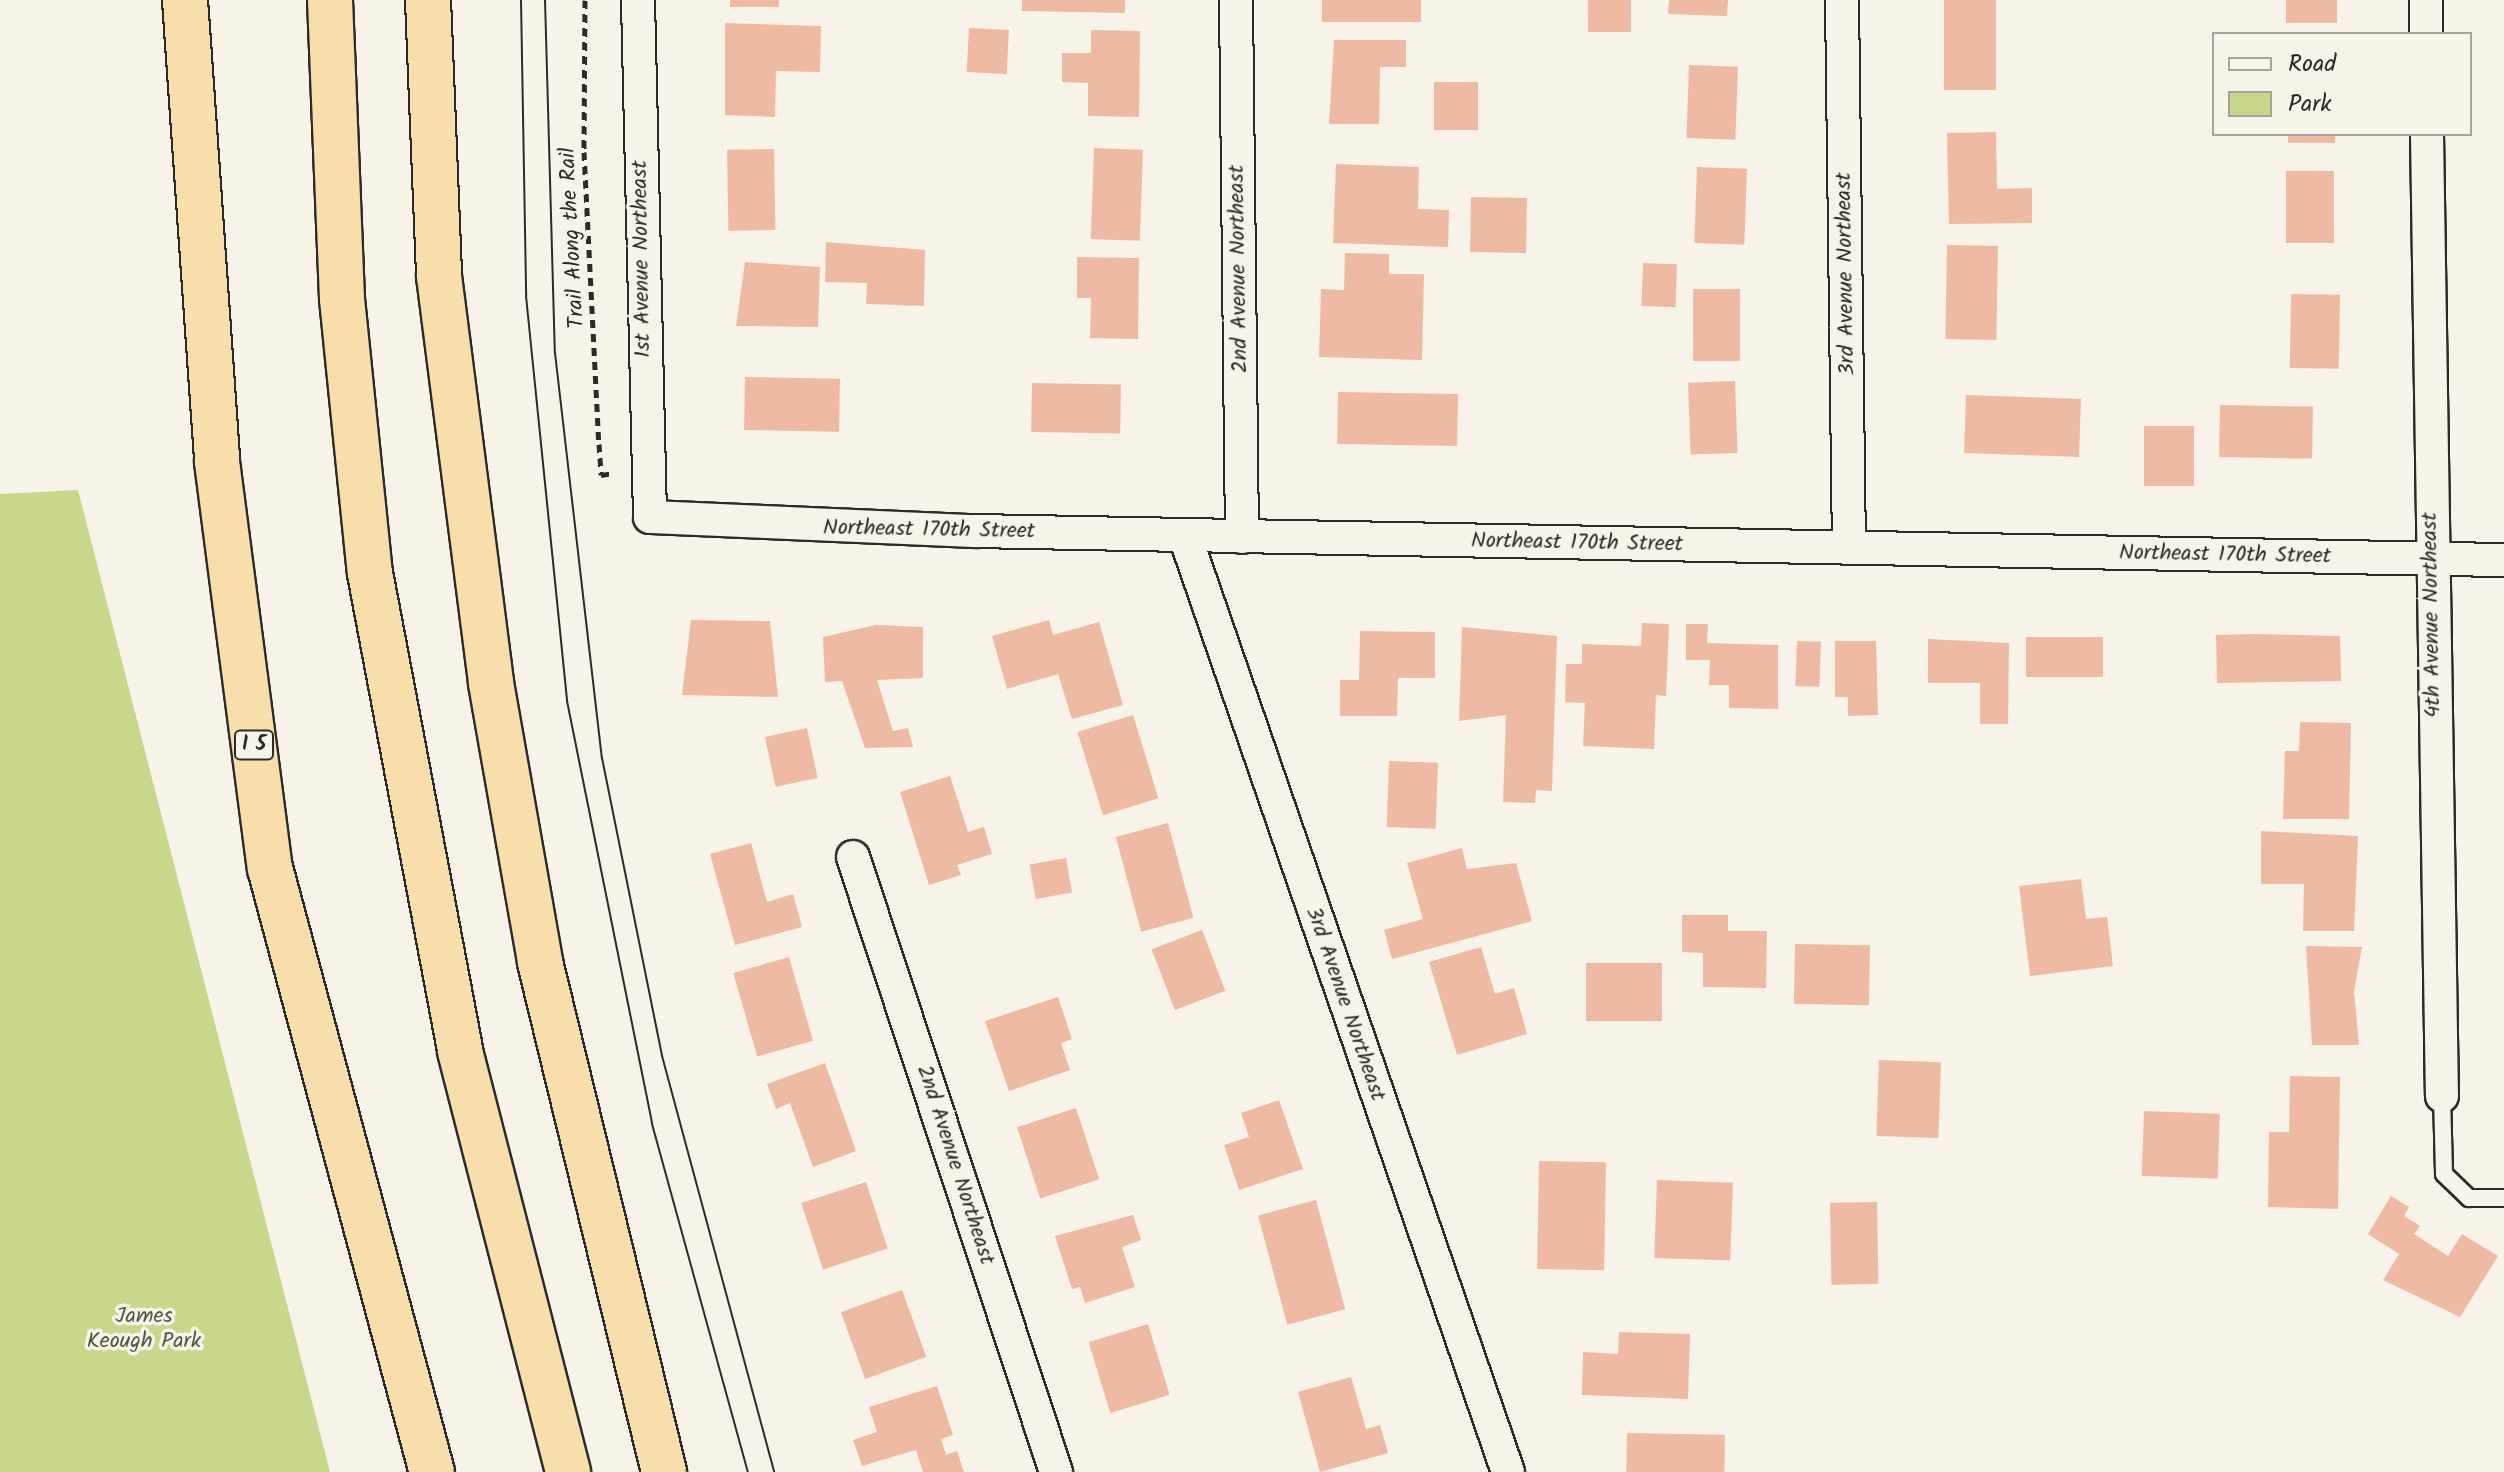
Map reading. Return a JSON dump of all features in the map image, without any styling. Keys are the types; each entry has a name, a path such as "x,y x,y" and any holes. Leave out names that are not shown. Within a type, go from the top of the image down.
{"highway":[{"name":"I 5","path":"185,0 217,462 270,868 432,1472"},
{"path":"330,0 344,329 370,573 460,1051 568,1472"},
{"path":"428,0 439,276 491,683 540,962 664,1472"}],"street":[{"name":"1st Avenue Northeast","path":"638,0 650,517"},
{"name":"2nd Avenue Northeast","path":"1236,0 1242,537"},
{"name":"3rd Avenue Northeast","path":"1842,0 1849,548"},
{"path":"2426,0 2426,32"},
{"name":"4th Avenue Northeast","path":"2427,136 2430,559 2442,1096"},
{"name":"Northeast 170th Street","path":"650,517 1185,536 2504,560"},
{"name":"3rd Avenue Northeast","path":"1185,536 1508,1472"},
{"name":"2nd Avenue Northeast","path":"853,857 1056,1472"}],"lane":[{"path":"2442,1096 2444,1174 2469,1198 2504,1198"}],"path":[{"name":"Trail Along the Rail","path":"585,0 584,152 601,475 616,473"}],"green space":[{"name":"James Keough Park","path":"78,490 330,1472 0,1472 0,494"}],"building":[{"path":"730,0 779,0 779,7 730,7"},
{"path":"1022,0 1125,0 1125,13 1022,11"},
{"path":"1322,0 1421,0 1421,22 1322,22"},
{"path":"1588,0 1631,0 1631,32 1588,32"},
{"path":"1669,0 1728,0 1727,16 1668,14"},
{"path":"1944,0 1996,0 1996,90 1944,90"},
{"path":"2286,0 2337,0 2337,23 2286,23"},
{"path":"725,23 821,26 820,72 776,71 775,117 725,115"},
{"path":"969,28 1009,30 1007,74 967,72"},
{"path":"1091,30 1140,31 1139,117 1088,116 1088,83 1062,82 1062,53 1091,53"},
{"path":"1334,40 1406,40 1406,67 1380,67 1379,124 1329,124"},
{"path":"1689,65 1738,67 1735,140 1686,138"},
{"path":"1434,82 1478,82 1478,130 1434,130"},
{"path":"1996,132 1997,189 2032,188 2032,223 1949,224 1947,133"},
{"path":"2288,136 2335,136 2335,143 2288,143"},
{"path":"1094,148 1143,150 1140,241 1091,239"},
{"path":"774,149 775,230 728,231 727,150"},
{"path":"1336,164 1419,167 1418,209 1449,210 1448,247 1333,243"},
{"path":"1697,167 1747,169 1744,245 1694,243"},
{"path":"2286,171 2334,171 2334,243 2286,243"},
{"path":"1471,197 1527,198 1526,253 1470,252"},
{"path":"826,242 925,250 924,306 866,304 867,283 825,282"},
{"path":"1947,245 1998,246 1996,340 1945,339"},
{"path":"1345,253 1389,254 1389,274 1424,274 1422,360 1319,357 1321,289 1344,290"},
{"path":"1077,257 1139,258 1138,339 1090,338 1091,298 1077,298"},
{"path":"745,262 820,267 818,327 736,326"},
{"path":"1643,263 1677,264 1675,307 1641,306"},
{"path":"1693,289 1740,289 1740,361 1693,361"},
{"path":"2291,294 2340,295 2339,369 2290,368"},
{"path":"745,377 840,379 839,432 744,430"},
{"path":"1735,381 1738,453 1691,455 1688,383"},
{"path":"1032,383 1121,385 1120,434 1031,432"},
{"path":"1338,392 1458,394 1457,446 1337,444"},
{"path":"1966,395 2081,399 2079,457 1964,453"},
{"path":"2220,405 2313,407 2312,459 2219,457"},
{"path":"2144,426 2194,426 2194,486 2144,486"},
{"path":"691,620 770,621 778,697 682,695"},
{"path":"1049,620 1053,635 1099,622 1123,705 1072,719 1058,674 1007,689 992,636"},
{"path":"1642,623 1669,624 1666,696 1656,695 1654,749 1583,746 1585,703 1565,702 1566,664 1582,664 1582,644 1641,646"},
{"path":"1686,624 1708,624 1707,643 1778,645 1778,709 1729,708 1729,685 1709,685 1710,660 1686,660"},
{"path":"876,625 923,627 923,678 877,680 893,731 908,728 913,747 865,748 842,681 825,682 823,637"},
{"path":"1462,627 1557,636 1552,791 1536,790 1535,803 1503,802 1506,715 1459,721"},
{"path":"1360,631 1435,632 1435,678 1398,678 1397,716 1340,716 1340,680 1359,680"},
{"path":"2216,635 2340,636 2341,681 2217,683"},
{"path":"2026,637 2103,637 2103,677 2026,677"},
{"path":"1928,639 2009,643 2008,724 1980,724 1980,683 1928,683"},
{"path":"1797,641 1821,642 1819,687 1795,686"},
{"path":"1835,641 1876,641 1878,715 1848,716 1848,697 1835,697"},
{"path":"1133,715 1158,798 1103,815 1078,732"},
{"path":"2300,722 2351,723 2349,819 2283,819 2285,751 2299,751"},
{"path":"807,728 818,778 776,787 765,737"},
{"path":"1389,761 1438,763 1436,829 1387,827"},
{"path":"950,776 968,832 984,827 992,854 957,865 961,875 929,885 900,792"},
{"path":"1168,823 1193,918 1141,932 1116,837"},
{"path":"2261,831 2358,836 2354,931 2303,931 2304,884 2261,884"},
{"path":"751,843 767,902 793,894 802,927 735,945 710,854"},
{"path":"1462,848 1467,869 1516,863 1532,921 1392,959 1384,930 1423,919 1407,863"},
{"path":"1066,858 1072,892 1036,899 1030,864"},
{"path":"2081,879 2086,919 2107,917 2113,966 2030,976 2019,886"},
{"path":"1682,915 1728,915 1728,931 1767,931 1766,988 1703,987 1703,953 1682,952"},
{"path":"1202,930 1225,991 1175,1010 1152,949"},
{"path":"1795,944 1870,945 1869,1005 1794,1004"},
{"path":"2306,946 2362,947 2354,991 2359,1045 2312,1045"},
{"path":"1481,947 1495,994 1514,988 1527,1034 1457,1055 1429,962"},
{"path":"789,957 813,1041 757,1057 733,973"},
{"path":"1586,963 1662,963 1662,1021 1586,1021"},
{"path":"1058,997 1072,1039 1061,1043 1070,1070 1009,1091 985,1021"},
{"path":"1879,1060 1941,1062 1938,1138 1876,1136"},
{"path":"825,1063 856,1151 813,1167 790,1103 776,1109 767,1084"},
{"path":"2290,1076 2340,1077 2338,1209 2268,1207 2269,1132 2289,1132"},
{"path":"1279,1100 1303,1169 1239,1190 1224,1145 1249,1137 1241,1113"},
{"path":"1076,1108 1099,1179 1040,1198 1017,1127"},
{"path":"2144,1111 2220,1114 2218,1179 2142,1176"},
{"path":"1539,1161 1606,1162 1604,1270 1537,1269"},
{"path":"1657,1180 1733,1183 1730,1261 1654,1258"},
{"path":"866,1182 888,1249 823,1270 801,1203"},
{"path":"2391,1196 2409,1207 2404,1216 2420,1226 2414,1234 2448,1256 2462,1234 2498,1256 2460,1317 2383,1280 2399,1254 2368,1234"},
{"path":"1316,1200 1345,1309 1287,1325 1258,1216"},
{"path":"1877,1202 1878,1284 1831,1285 1830,1203"},
{"path":"1133,1215 1141,1240 1122,1247 1135,1287 1085,1303 1080,1287 1072,1289 1055,1236"},
{"path":"902,1290 926,1357 865,1379 841,1312"},
{"path":"1148,1324 1170,1395 1110,1413 1089,1342"},
{"path":"1619,1332 1690,1334 1688,1399 1582,1395 1583,1352 1618,1354"},
{"path":"1351,1377 1366,1429 1380,1425 1388,1453 1320,1472 1298,1392"},
{"path":"937,1386 953,1435 941,1439 946,1455 957,1451 964,1472 923,1472 916,1450 862,1466 853,1440 877,1432 869,1407"},
{"path":"1627,1433 1725,1435 1724,1472 1626,1472"}],"tram line":[{"path":"521,0 526,296 567,701 652,1124 748,1472"},
{"path":"545,0 555,353 602,758 662,1056 774,1472"}]}
